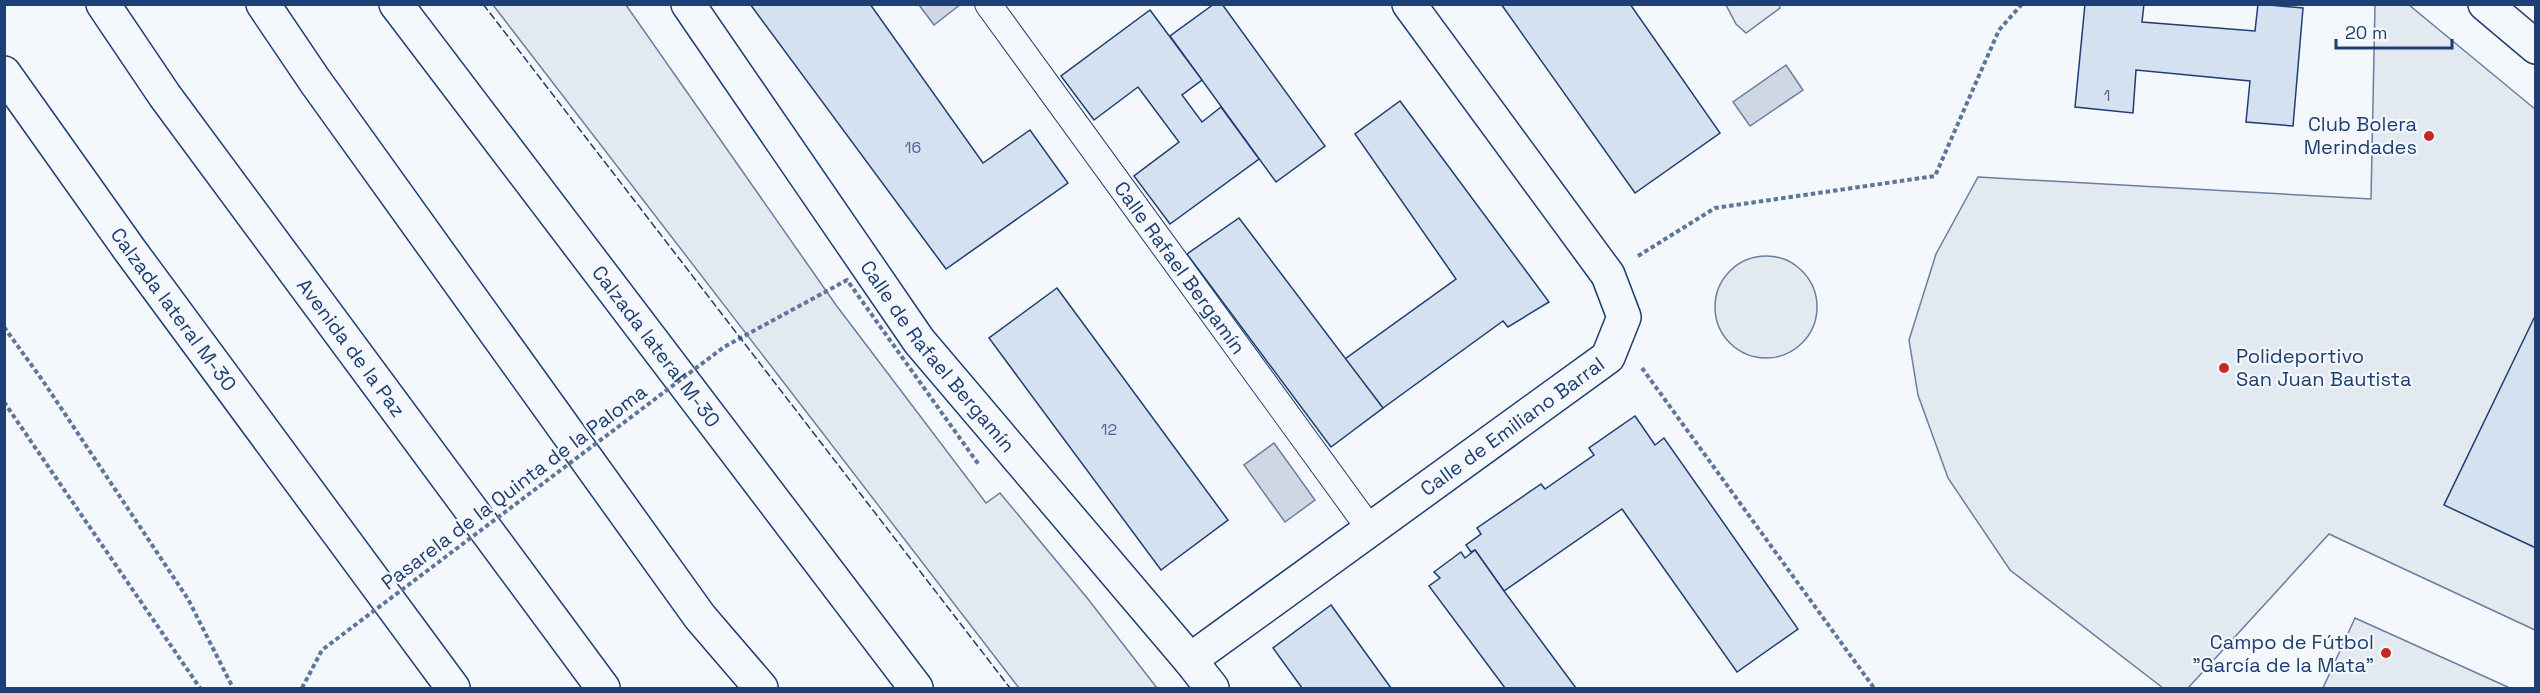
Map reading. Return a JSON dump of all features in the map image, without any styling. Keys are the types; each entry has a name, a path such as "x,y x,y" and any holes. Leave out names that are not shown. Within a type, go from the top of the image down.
{"main road":[{"name":"Avenida de la Paz","path":"103,4 165,96 603,688"},
{"path":"263,4 322,91 700,617 761,688"},
{"name":"Calzada lateral M-30","path":"396,4 916,688"},
{"name":"Calle de Rafael Bergamín","path":"688,4 919,341 1212,688"},
{"name":"Calle de Emiliano Barral","path":"1190,660 1608,357 1624,316 1608,275 1409,4"},
{"path":"2484,4 2535,47"},
{"name":"Calzada lateral M-30","path":"4,73 129,249 453,688"}],"street":[{"name":"Calle Rafael Bergamín","path":"988,4 1370,529"}],"path":[{"path":"1608,275 1716,208 1935,176 1999,30 2022,4"},
{"name":"Pasarela de la Quinta de la Paloma","path":"302,688 322,650 724,347 847,280 979,465"},
{"path":"4,327 43,381 188,599 233,688"},
{"path":"1617,333 1874,688"},
{"path":"4,402 200,688"}],"shaded area":[{"path":"919,4 961,4 934,25 919,5"},
{"path":"493,5 626,5 836,305 986,503 1000,493 1088,599 1157,688 1019,688"},
{"path":"1726,5 1779,5 1780,8 1746,33 1736,24"},
{"name":"Polideportivo San Juan Bautista","path":"2375,5 2409,5 2535,109 2535,630 2329,534 2188,688 2163,688 2010,570 1948,478 1918,395 1909,340 1936,254 1978,177 2371,199"},
{"path":"1786,65 1803,90 1750,126 1733,102"},
{"path":"1766,256 1785,260 1802,271 1813,288 1817,307 1813,326 1802,343 1785,354 1766,358 1747,354 1730,343 1719,326 1715,307 1719,288 1730,271 1747,260"},
{"path":"1274,443 1315,500 1285,522 1244,465"},
{"name":"Campo de Fútbol \"García de la Mata\"","path":"2355,618 2510,688 2323,688"}],"building":[{"path":"750,4 870,4 983,163 1030,130 1068,183 946,269"},
{"path":"1214,4 1222,4 1325,146 1276,182 1170,36"},
{"path":"1501,4 1630,4 1720,133 1635,193"},
{"path":"2085,4 2144,4 2142,22 2255,31 2258,4 2303,8 2293,126 2246,122 2250,81 2136,70 2133,113 2075,107"},
{"path":"1150,10 1202,80 1182,95 1202,122 1221,107 1259,159 1170,224 1134,176 1179,142 1138,87 1094,120 1061,76"},
{"path":"1400,101 1549,302 1508,327 1503,321 1383,408 1345,359 1456,279 1355,134"},
{"path":"1239,218 1383,408 1331,447 1187,254"},
{"path":"1057,288 1228,520 1161,570 989,338"},
{"path":"2536,314 2536,548 2444,505"},
{"path":"1635,416 1655,445 1664,438 1798,629 1737,672 1622,509 1504,591 1475,550 1471,552 1466,545 1481,534 1477,528 1541,484 1545,489 1594,455 1589,448"},
{"path":"1475,550 1576,688 1505,688 1429,586 1440,578 1434,572 1461,552 1465,558"},
{"path":"1331,605 1391,688 1302,688 1273,648"}],"fence":[{"path":"483,4 1010,688"}],"place":[{"name":"Club Bolera Merindades","path":"2429,136"},
{"name":"Polideportivo San Juan Bautista","path":"2224,368"},
{"name":"Campo de Fútbol \"García de la Mata\"","path":"2386,653"}]}
